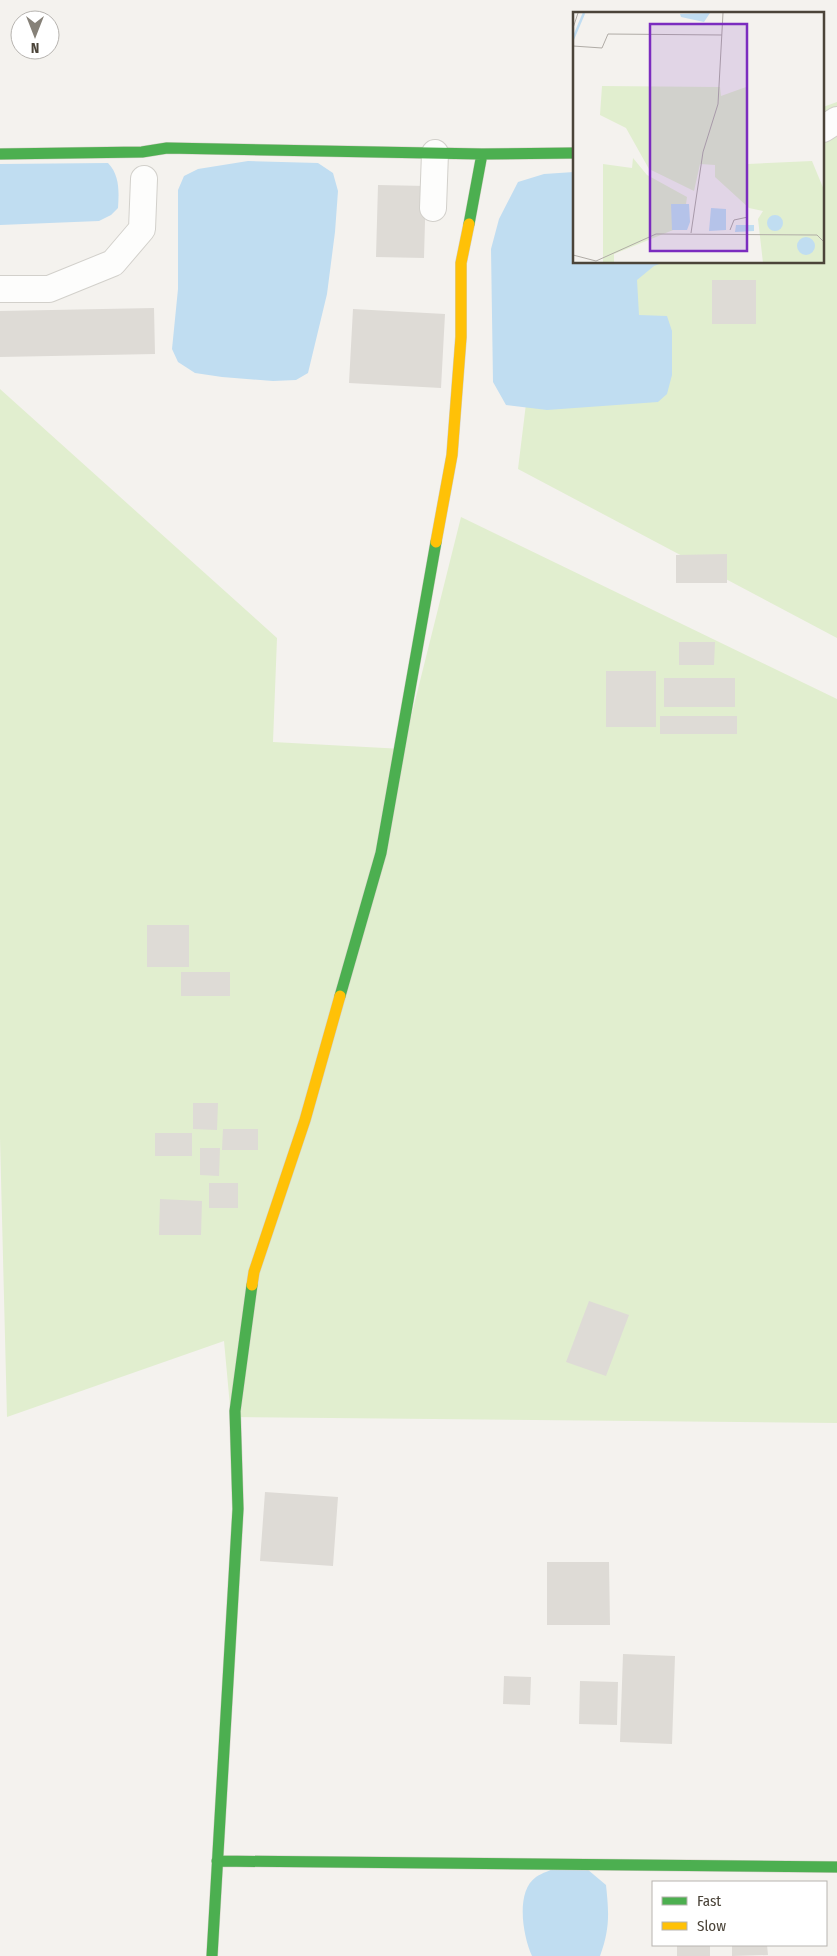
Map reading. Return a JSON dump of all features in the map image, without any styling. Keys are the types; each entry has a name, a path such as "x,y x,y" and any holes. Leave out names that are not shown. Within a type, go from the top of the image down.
{"street":[{"path":"824,128 837,120"},
{"path":"0,154 142,152 167,148 482,154 573,152"},
{"path":"433,208 435,153"},
{"path":"212,1956 238,1509 235,1411 254,1272 305,1120 381,853 452,455 462,337 462,263 482,154"},
{"path":"0,289 49,289 114,263 142,229 144,179"},
{"path":"218,1861 837,1867"}],"green space":[{"path":"837,102 837,638 518,469 549,216 573,260 573,264 824,264 824,107"},
{"path":"0,389 277,638 273,742 403,749 461,517 837,699 837,1423 231,1417 224,1341 7,1417 0,1138"}],"water":[{"path":"248,161 318,163 333,173 338,191 327,294 308,373 296,380 273,381 195,373 178,362 172,349 178,289 178,190 184,176 198,169"},
{"path":"108,163 115,173 118,190 118,208 111,215 99,221 0,225 0,164"},
{"path":"573,172 573,264 659,264 637,280 639,315 667,316 672,331 672,375 667,394 658,402 547,410 506,405 493,382 491,249 499,219 518,182 544,174"},
{"path":"558,1867 587,1869 606,1885 608,1921 606,1937 600,1956 532,1956 524,1926 523,1903 525,1893 529,1884 536,1877"}],"building":[{"path":"378,185 426,186 424,258 376,257"},
{"path":"712,280 756,280 756,324 712,324"},
{"path":"154,308 155,354 0,357 0,311"},
{"path":"353,309 445,314 441,388 349,383"},
{"path":"727,554 727,583 676,583 676,555"},
{"path":"679,642 715,642 714,665 679,665"},
{"path":"606,671 656,671 656,727 606,727"},
{"path":"664,678 735,678 735,707 664,707"},
{"path":"660,716 737,716 737,734 660,734"},
{"path":"147,925 189,925 189,967 147,967"},
{"path":"181,972 230,972 230,996 181,996"},
{"path":"193,1103 218,1103 217,1130 193,1129"},
{"path":"223,1129 258,1129 258,1150 222,1150"},
{"path":"155,1133 192,1133 192,1156 155,1156"},
{"path":"200,1148 220,1148 219,1176 200,1175"},
{"path":"209,1183 238,1183 238,1208 209,1208"},
{"path":"160,1199 202,1201 201,1235 159,1235"},
{"path":"589,1301 629,1315 606,1376 566,1362"},
{"path":"265,1492 338,1497 333,1566 260,1561"},
{"path":"547,1562 609,1562 610,1625 547,1625"},
{"path":"623,1654 675,1656 672,1744 620,1742"},
{"path":"504,1676 531,1677 530,1705 503,1704"},
{"path":"580,1681 618,1682 617,1725 579,1724"},
{"path":"677,1946 710,1946 710,1956 677,1956"},
{"path":"732,1946 767,1946 768,1955 732,1956"}],"traffic: fast":[{"path":"0,154 142,152 167,148 482,154 573,153"},
{"path":"469,224 482,154"},
{"path":"340,996 381,853 436,542"},
{"path":"212,1956 238,1509 235,1411 252,1285"},
{"path":"217,1861 837,1867"}],"traffic: slow":[{"path":"436,542 452,455 461,337 461,263 469,224"},
{"path":"252,1285 254,1272 305,1120 340,996"}]}
